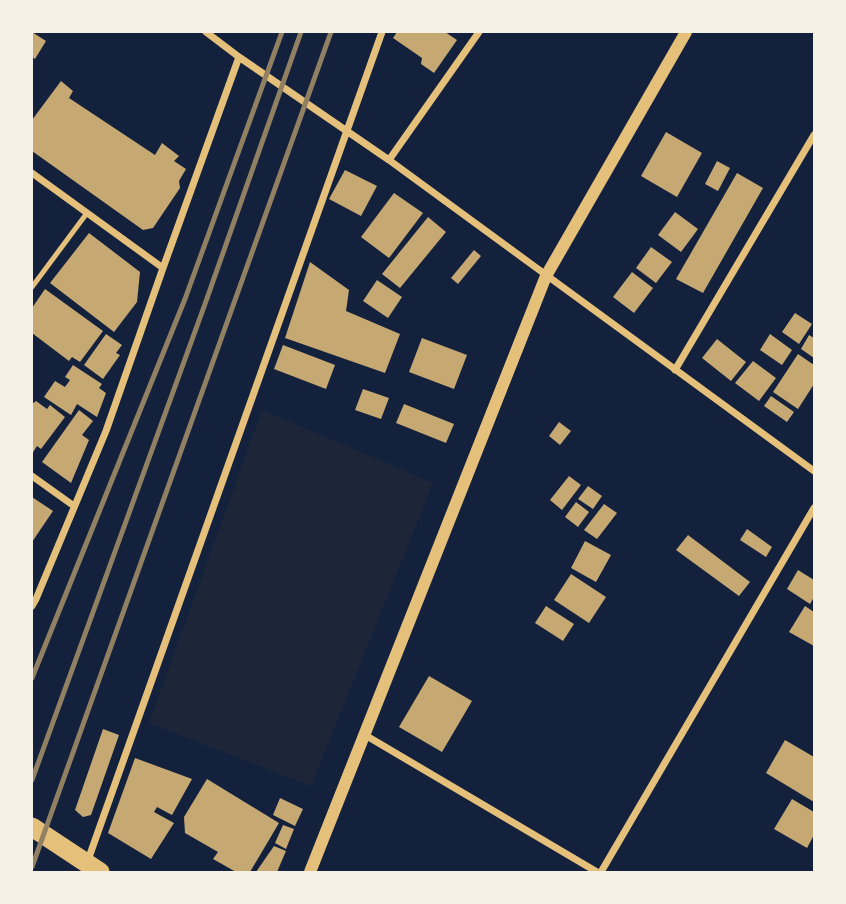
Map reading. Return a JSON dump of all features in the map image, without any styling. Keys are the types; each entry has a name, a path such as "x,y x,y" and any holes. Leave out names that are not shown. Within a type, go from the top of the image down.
{"highway":[{"path":"32,827 94,868"}],"street":[{"path":"206,32 389,160 814,471"},
{"path":"94,868 382,32"},
{"path":"389,160 479,32"},
{"path":"310,873 546,276 686,32"},
{"path":"32,606 106,431 239,57"},
{"path":"675,370 814,135"},
{"path":"32,173 163,268"},
{"path":"32,477 74,506"},
{"path":"365,735 599,873 814,508"}],"lane":[{"path":"32,287 87,213"}],"shaded area":[{"path":"262,410 433,483 311,786 149,723"}],"building":[{"path":"32,32 46,41 35,59 32,57"},
{"path":"397,32 445,32 457,40 434,73 421,64 422,58 393,38"},
{"path":"61,81 73,91 69,98 155,155 162,143 179,156 174,161 186,169 179,181 180,188 153,228 143,230 32,151 32,120"},
{"path":"666,132 702,153 677,197 641,176"},
{"path":"717,161 730,168 718,191 705,184"},
{"path":"345,170 377,186 361,216 329,199"},
{"path":"737,173 763,188 703,293 676,279"},
{"path":"394,193 423,213 389,258 361,237"},
{"path":"675,212 698,229 681,252 658,235"},
{"path":"428,217 446,232 400,288 382,274"},
{"path":"89,233 140,272 137,302 114,332 50,283"},
{"path":"651,247 672,262 656,283 636,268"},
{"path":"474,250 481,256 458,284 451,278"},
{"path":"310,262 349,290 346,311 400,334 385,373 285,338"},
{"path":"632,272 653,288 634,313 613,297"},
{"path":"377,280 402,297 388,318 363,301"},
{"path":"45,289 103,331 80,362 72,357 69,361 32,333 32,308"},
{"path":"795,313 812,324 799,344 782,332"},
{"path":"106,334 122,345 116,353 120,355 103,379 84,365"},
{"path":"770,334 792,350 782,365 760,350"},
{"path":"809,335 814,338 814,358 801,349"},
{"path":"422,338 467,355 454,389 409,372"},
{"path":"717,339 746,362 731,381 702,358"},
{"path":"283,345 335,365 326,389 274,369"},
{"path":"798,354 814,365 814,384 798,409 773,392"},
{"path":"753,361 776,378 759,401 735,383"},
{"path":"73,365 102,384 99,388 106,393 97,417 77,404 71,415 44,397 55,381 65,387 70,380 65,377"},
{"path":"363,389 389,398 381,419 355,410"},
{"path":"771,396 794,412 787,422 764,406"},
{"path":"36,401 47,409 50,405 65,417 41,449 37,446 32,454 32,404"},
{"path":"404,404 454,424 446,443 396,423"},
{"path":"79,410 93,421 82,435 89,440 71,483 42,462"},
{"path":"559,422 571,431 560,445 549,436"},
{"path":"569,476 581,485 562,510 550,500"},
{"path":"588,486 602,496 593,509 578,499"},
{"path":"32,497 53,511 32,542"},
{"path":"576,502 589,512 578,527 565,517"},
{"path":"604,504 617,513 597,539 584,530"},
{"path":"747,529 772,547 766,557 740,540"},
{"path":"688,535 750,582 739,596 676,550"},
{"path":"585,541 611,555 596,582 571,568"},
{"path":"798,570 814,580 814,597 810,604 787,589"},
{"path":"571,574 606,597 589,623 554,600"},
{"path":"546,606 574,624 563,641 535,623"},
{"path":"805,606 814,612 814,646 789,632"},
{"path":"429,676 472,701 442,752 399,727"},
{"path":"103,729 119,735 91,815 83,817 75,810"},
{"path":"785,740 814,757 814,802 766,773"},
{"path":"135,758 192,779 172,815 157,807 154,812 174,823 151,859 108,833"},
{"path":"207,779 279,823 250,872 236,872 213,859 218,852 185,833 184,817"},
{"path":"280,798 303,809 295,826 273,815"},
{"path":"792,799 814,812 814,835 807,848 774,829"},
{"path":"283,825 294,829 286,849 275,843"},
{"path":"274,846 286,851 277,872 256,872"}],"railway":[{"path":"32,678 185,299 282,32"},
{"path":"32,780 301,32"},
{"path":"32,867 331,32"}]}
